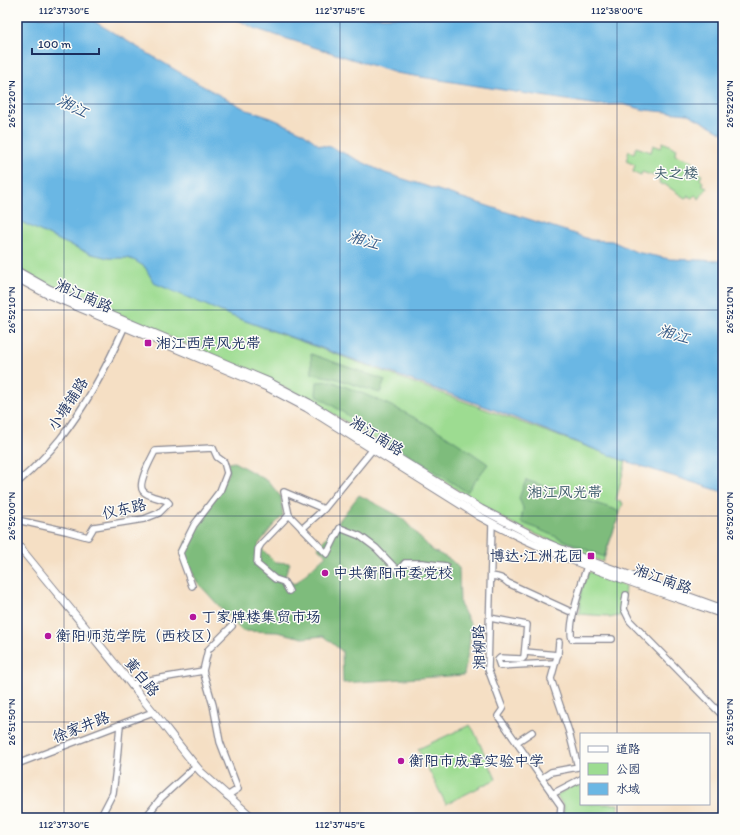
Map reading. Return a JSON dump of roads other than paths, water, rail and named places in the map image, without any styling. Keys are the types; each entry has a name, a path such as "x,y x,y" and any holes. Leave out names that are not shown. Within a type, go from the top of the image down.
{"main road":[{"name":"湘江南路","path":"17,271 49,289 269,382 309,403 481,509 549,544 723,609"},
{"name":"湘江南路","path":"17,278 46,293 124,328 267,387 306,408 492,523 544,549 586,566 723,614"},
{"name":"黄白路","path":"17,544 196,766 227,796 254,818"}],"street":[{"name":"小塘铺路","path":"17,483 34,468 59,440 79,412 114,350 124,328"},
{"name":"仪东路","path":"17,520 88,537 94,527 144,519 159,512 168,503 167,500 148,494 143,491 141,487 142,480 155,452 213,448 216,458 224,462 227,473 220,491 194,524 180,553 192,586"},
{"path":"302,529 324,508 373,449"},
{"path":"324,508 284,492 289,515 327,554 340,528 360,536 376,548 398,571 405,563 422,563 446,566"},
{"path":"289,515 261,544 258,550 257,564 275,579 284,582 289,591"},
{"name":"湘柳路","path":"492,523 488,669 503,709 498,716 561,806 560,818"},
{"path":"586,566 573,620 571,635 572,639 612,639"},
{"path":"491,576 504,579 508,584 569,611"},
{"path":"626,595 624,609 630,621 723,716"},
{"path":"490,616 527,625 524,657 522,659 499,658 499,665 555,663"},
{"path":"227,796 238,789 220,742 213,706 203,671 208,650 232,626"},
{"path":"542,778 551,772 578,767 551,679 558,655 559,642"},
{"path":"525,652 558,655"},
{"path":"131,684 203,671"},
{"name":"徐家井路","path":"17,764 153,712"},
{"path":"100,818 113,793 120,725"},
{"path":"517,742 532,732"},
{"path":"145,818 161,798 196,766"},
{"path":"552,794 580,780"}],"water":[{"name":"湘江","path":"17,17 87,17 199,84 247,110 271,118 302,132 319,145 331,147 385,173 591,240 612,241 636,252 669,259 723,261 723,492 622,460 492,409 229,315 154,283 145,267 134,260 127,258 109,258 92,254 17,220"},
{"path":"232,17 723,17 723,133 688,114 645,110 622,104 598,105 396,73 256,29"}],"place":[{"name":"湘江西岸风光带","path":"148,343"},
{"name":"博达·江洲花园","path":"591,556"},
{"name":"中共衡阳市委党校","path":"325,573"},
{"name":"丁家牌楼集贸市场","path":"193,617"},
{"name":"衡阳师范学院（西校区）","path":"48,636"},
{"name":"衡阳市成章实验中学","path":"401,761"}],"park label":[{"name":"夫之楼","path":"676,173"},
{"name":"湘江风光带","path":"565,492"}]}
